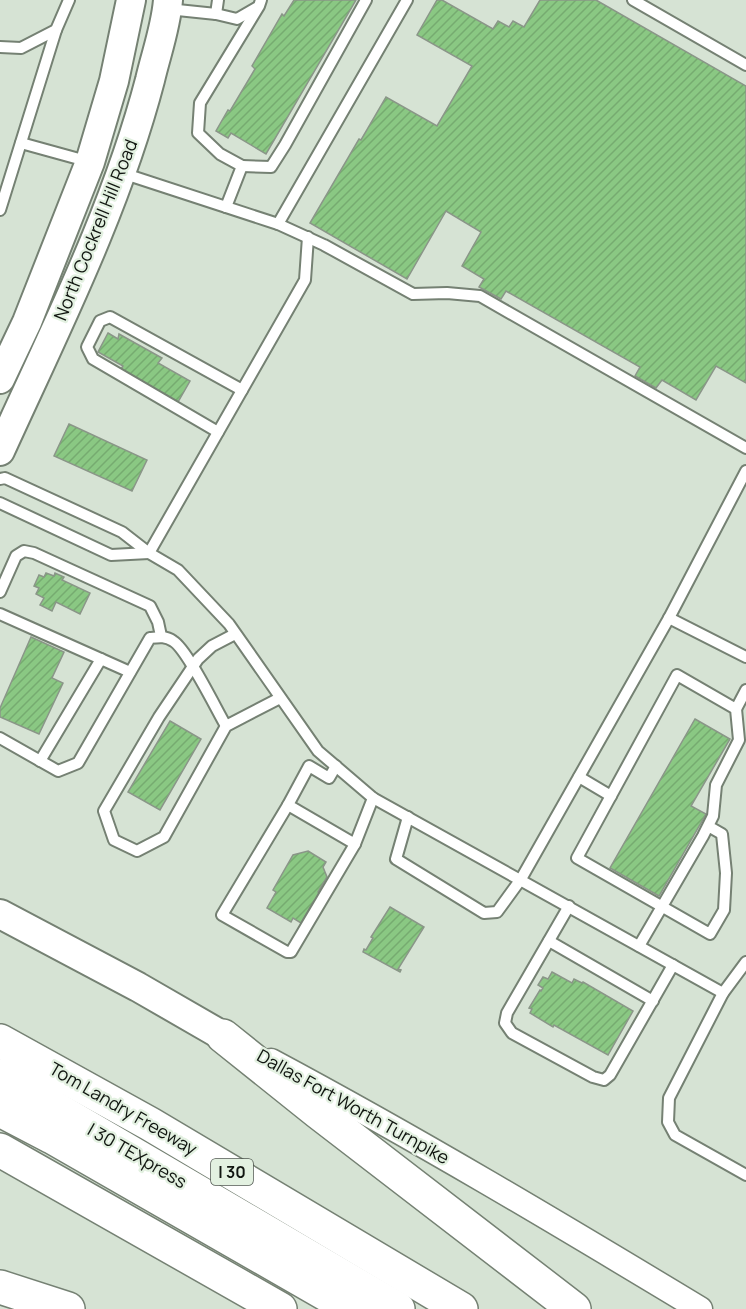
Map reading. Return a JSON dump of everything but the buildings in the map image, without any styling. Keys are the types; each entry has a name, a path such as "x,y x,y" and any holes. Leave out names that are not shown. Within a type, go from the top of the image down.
{"highway":[{"path":"223,1036 574,1309"},
{"name":"Tom Landry Freeway","path":"0,1041 150,1124 461,1309"},
{"name":"I 30 TEXpress","path":"0,1076 398,1309"},
{"path":"0,1110 52,1137 352,1309"},
{"path":"0,1150 280,1309"},
{"path":"0,1287 68,1309"}],"main road":[{"name":"North Cockrell Hill Road","path":"0,379 11,345 90,162 114,81 131,0"},
{"name":"North Cockrell Hill Road","path":"0,451 81,273 121,173 139,120 168,5"},
{"path":"90,162 121,173"},
{"name":"Dallas Fort Worth Turnpike","path":"0,914 138,987 223,1036"}],"street":[{"name":"Dallas Fort Worth Turnpike","path":"223,1036 331,1093 540,1212 700,1309"}],"lane":[{"path":"0,210 56,30 69,0"},
{"path":"216,14 218,0"},
{"path":"260,3 200,103 198,133 220,154 242,166 271,166 366,0"},
{"path":"278,224 406,0"},
{"path":"633,0 746,65"},
{"path":"168,5 237,19 260,3"},
{"path":"0,47 21,48 56,30"},
{"path":"21,143 90,162"},
{"path":"226,207 242,166"},
{"path":"121,173 278,224 308,237 413,294 447,292 480,296 746,448"},
{"path":"149,553 305,280 308,237"},
{"path":"218,432 93,358 87,347 100,321 110,317 242,390"},
{"path":"408,817 396,859 484,913 496,912 521,879 579,777 669,618 746,471"},
{"path":"0,479 5,478 122,532 149,553 178,570 236,634 318,751 373,798 723,993"},
{"path":"0,503 111,555 149,553"},
{"path":"0,591 16,556 24,551 34,553 150,606 158,622 161,636"},
{"path":"0,614 130,672"},
{"path":"669,618 746,657"},
{"path":"236,634 212,646 193,667 159,717 104,811 114,840 136,851 164,837 226,726 280,698"},
{"path":"0,738 58,771 78,763 150,638 161,636 175,641 193,667 226,726"},
{"path":"40,761 102,659"},
{"path":"708,826 722,834 726,873 724,910 710,934 577,858 677,675 736,709"},
{"path":"639,946 713,816 716,785 739,740 736,709 746,690"},
{"path":"336,766 329,778 309,766 222,915 287,952 291,952 355,844 373,798"},
{"path":"579,777 611,796"},
{"path":"288,805 355,844"},
{"path":"568,906 507,1013 505,1023 512,1033 593,1077 604,1080 610,1075 673,965"},
{"path":"549,941 653,1001"},
{"path":"746,962 723,993 669,1098 668,1122 675,1135 746,1175"}]}
